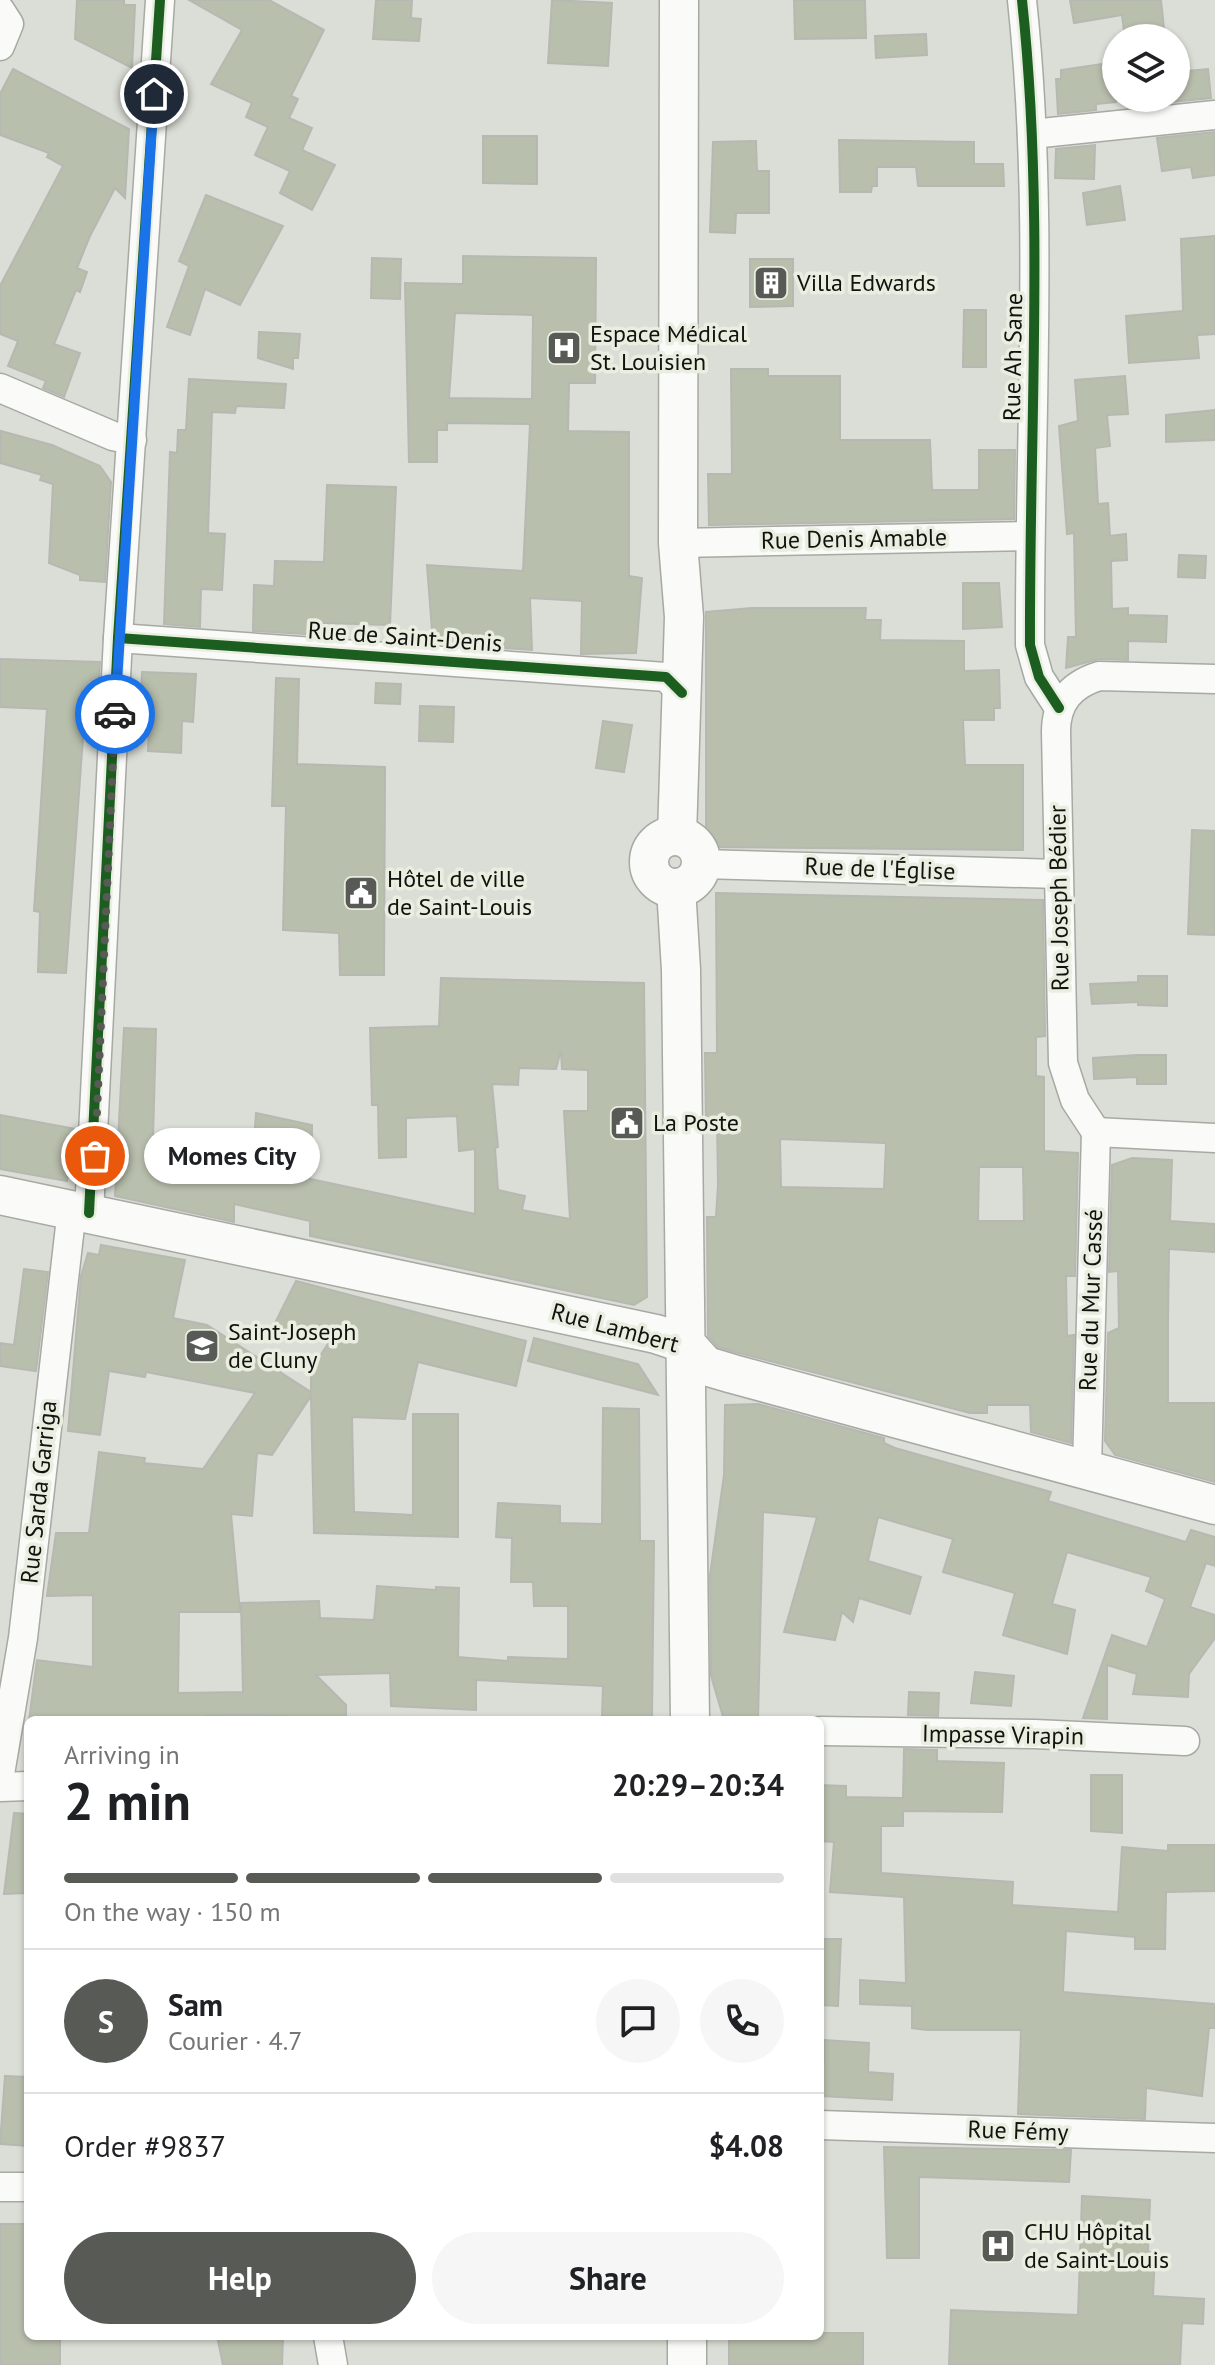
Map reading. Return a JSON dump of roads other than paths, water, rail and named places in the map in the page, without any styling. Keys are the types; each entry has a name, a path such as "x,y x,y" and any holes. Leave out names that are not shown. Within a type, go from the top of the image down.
{"main road":[{"path":"679,0 678,543 674,685 677,836 661,840 649,861 660,883 689,876 684,1184 690,1716"},
{"name":"Rue Lambert","path":"0,1195 551,1310 686,1344 706,1366 1215,1505"},
{"path":"687,2340 687,2365"}],"street":[{"name":"Rue Sarda Garriga","path":"0,1774 23,1638 80,1211 160,0"},
{"name":"Rue Ah Sane","path":"1022,0 1032,134 1035,242 1030,645 1039,677 1059,708"},
{"path":"0,10 9,24 0,46"},
{"path":"1032,134 1215,115"},
{"path":"0,388 113,436 132,440"},
{"name":"Rue Denis Amable","path":"678,543 1029,536"},
{"name":"Rue de Saint-Denis","path":"118,638 674,685"},
{"path":"1059,708 1075,687 1099,676 1215,679"},
{"name":"Rue Joseph Bédier","path":"1059,708 1056,720 1063,1063 1075,1100 1096,1132"},
{"name":"Rue de l'Église","path":"689,876 1058,874"},
{"path":"1096,1132 1215,1138"},
{"name":"Rue du Mur Cassé","path":"1087,1468 1096,1132"},
{"name":"Impasse Virapin","path":"824,1731 1035,1734 1185,1741"},
{"path":"0,1787 24,1786"},
{"name":"Rue Fémy","path":"824,2125 1215,2138"},
{"path":"0,2187 24,2187"},
{"path":"329,2340 333,2365"}],"place":[{"name":"Villa Edwards","path":"771,283"},
{"name":"Espace Médical St. Louisien","path":"564,348"},
{"name":"Hôtel de ville de Saint-Louis","path":"361,893"},
{"name":"La Poste","path":"627,1123"},
{"name":"Momes City","path":"95,1156"},
{"name":"Saint-Joseph de Cluny","path":"202,1346"},
{"name":"CHU Hôpital de Saint-Louis","path":"998,2246"}]}
